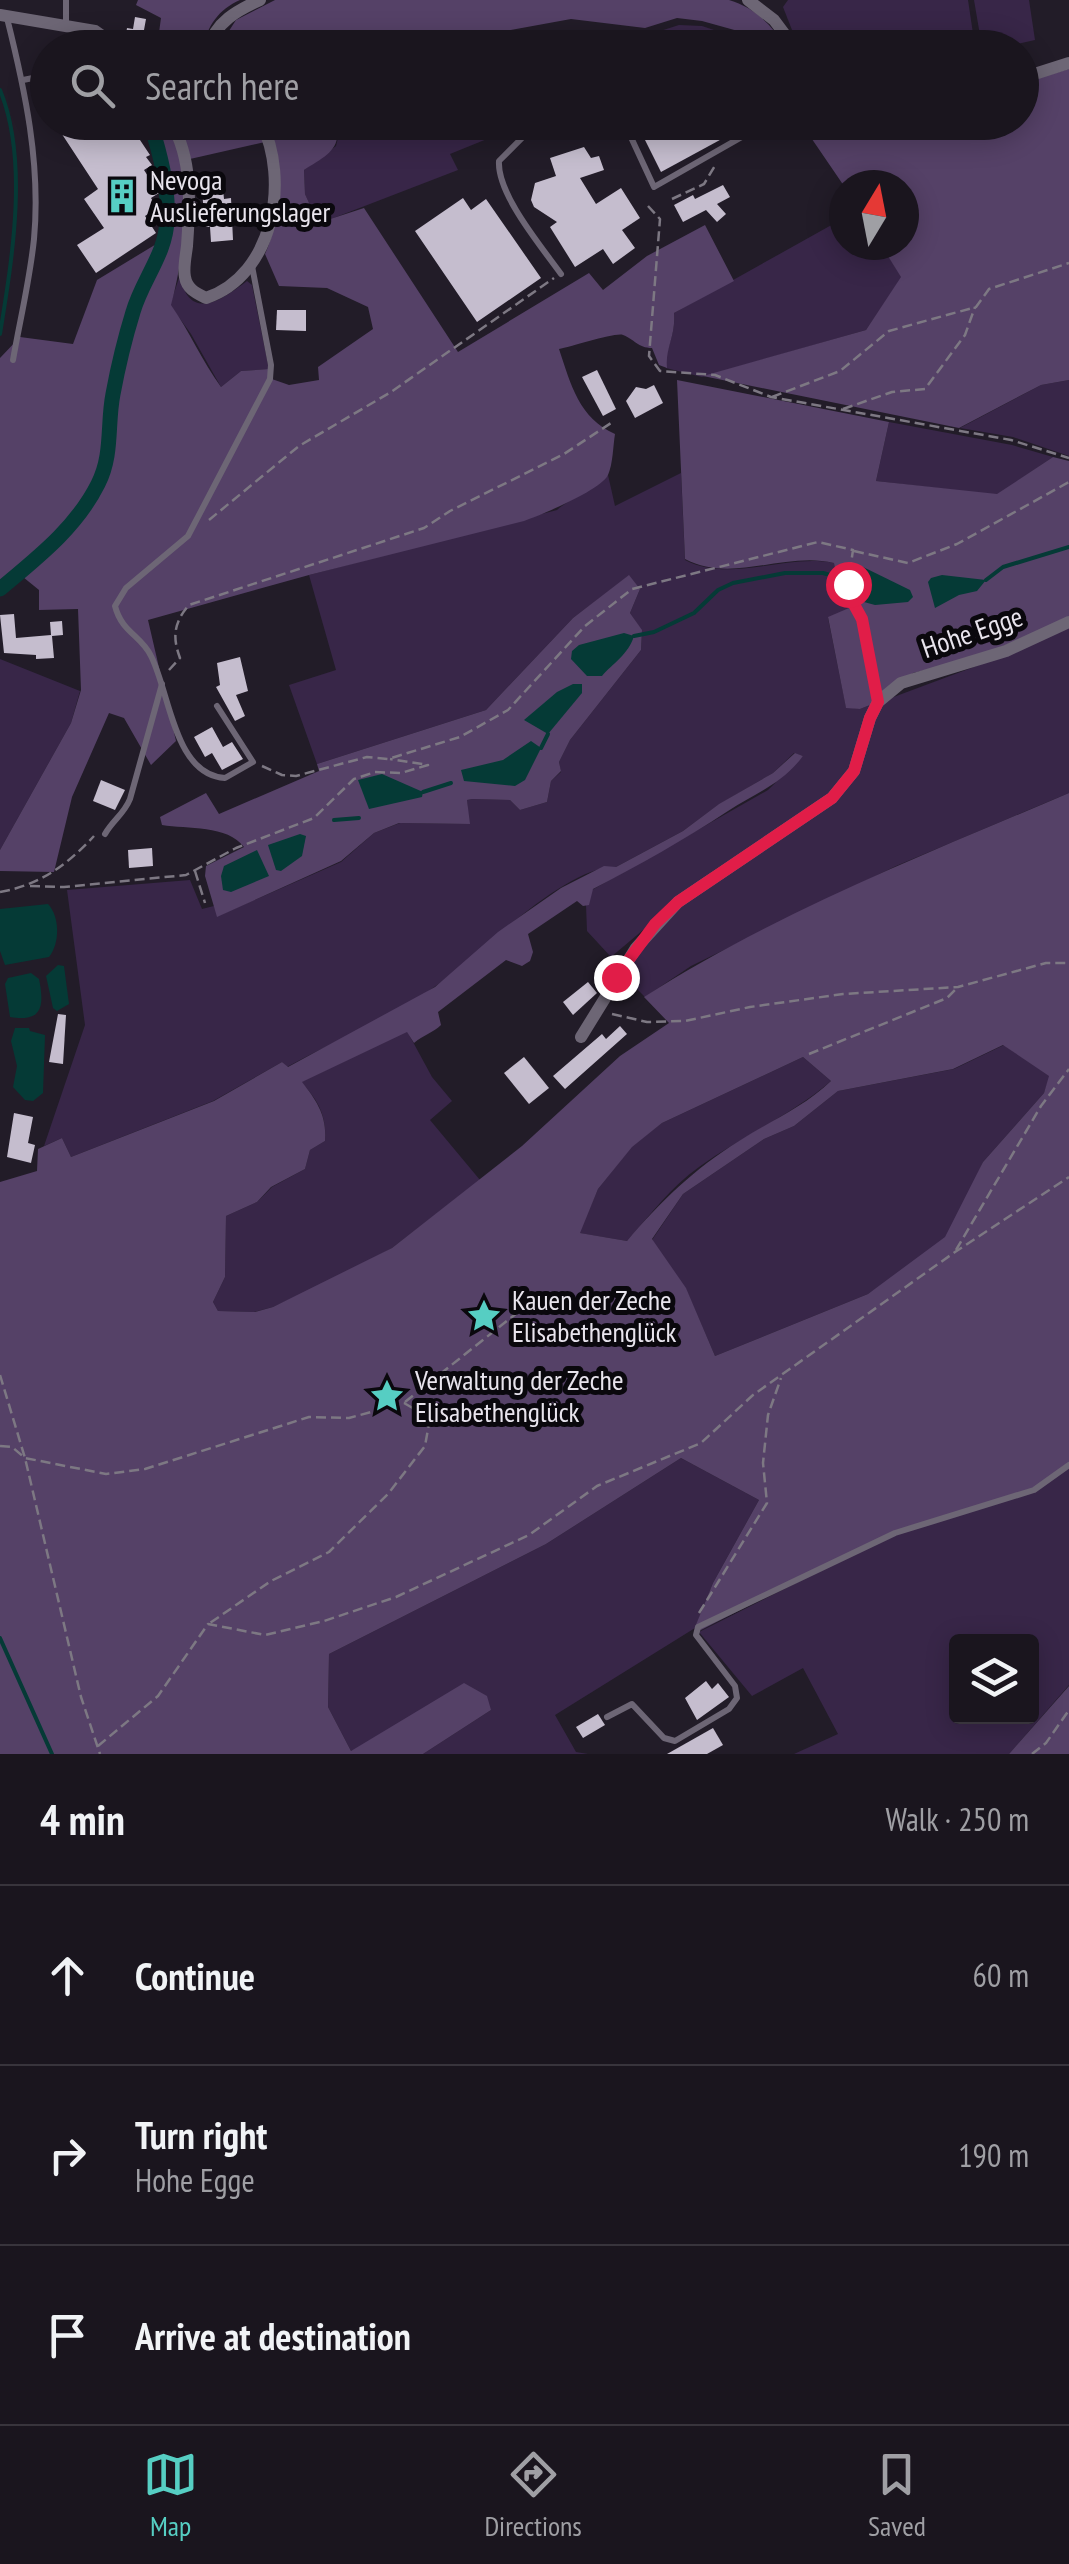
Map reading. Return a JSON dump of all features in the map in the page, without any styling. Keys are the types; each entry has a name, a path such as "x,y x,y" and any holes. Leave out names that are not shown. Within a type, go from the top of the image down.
{"street":[{"path":"216,30 260,0"},
{"path":"748,0 782,30"},
{"path":"4,16 87,30"},
{"path":"1039,73 1069,63"},
{"path":"180,140 190,199 184,278 192,291 206,298 233,284 252,264 264,239 276,183 269,140"},
{"name":"Hohe Egge","path":"878,702 901,683 974,662 1069,622"},
{"path":"581,1037 636,948 678,902 832,798 846,784 878,702"}],"lane":[{"path":"66,0 66,26"},
{"path":"4,16 23,80 30,131"},
{"path":"23,80 30,79"},
{"path":"13,360 34,237 31,140"},
{"path":"520,140 500,161 498,175 527,227 561,274"},
{"path":"632,140 654,187 738,140"},
{"path":"216,706 253,762 226,778 200,769 178,735 150,652 120,624 115,606 126,588 188,536 270,378 271,365 252,264"},
{"path":"105,834 124,813 130,799 162,681"},
{"path":"606,1716 632,1704 664,1738 675,1741 729,1710 738,1698 735,1686 696,1634 698,1627 895,1533 1034,1490 1069,1465"}],"path":[{"path":"672,199 704,184 728,146"},
{"path":"648,206 660,219 649,356 660,371 715,374 771,398 1011,440 1069,458"},
{"path":"842,410 892,392 925,389 965,335 976,306 989,289 1069,264"},
{"path":"188,536 299,446 391,392 561,274"},
{"path":"771,398 840,370 890,331 976,306"},
{"path":"158,673 171,670 180,658 176,620 189,605 424,528 564,454 611,423"},
{"path":"388,759 460,737 508,710 585,626 632,589 818,542 908,564 957,544 1069,482"},
{"path":"853,550 848,584 862,619 878,702"},
{"path":"0,892 30,886 64,888 186,875 236,848 314,818 354,779 428,765 367,757 296,776 282,775 253,762"},
{"path":"30,886 48,876 94,836"},
{"path":"195,870 205,903"},
{"path":"597,1010 647,1022 686,1021 842,994 958,987 1046,962 1069,963"},
{"path":"810,1054 947,998 958,987"},
{"path":"955,1252 1041,1106 1069,1069"},
{"path":"208,1624 265,1634 324,1621 396,1597 529,1536 597,1486 701,1443 753,1394 1069,1177"},
{"path":"0,1446 12,1447 25,1458 106,1474 145,1469 309,1417 349,1418 404,1403 542,1294"},
{"path":"0,1375 100,1754"},
{"path":"698,1627 700,1611 766,1503 763,1463 768,1415 781,1376"},
{"path":"98,1746 158,1696 208,1624 271,1581 329,1552 388,1494 426,1446 430,1418 404,1403"},
{"path":"1032,1754 1046,1743 1069,1710"}],"shaded area":[{"path":"138,0 240,0 226,8 209,30 159,30 161,18 136,5"},
{"path":"275,0 729,0 762,18 773,30 734,30 677,18 645,28 571,19 511,30 230,30 236,20"},
{"path":"788,0 968,0 972,30 792,30 783,7"},
{"path":"974,0 1029,0 1034,30 979,30"},
{"path":"679,25 714,30 663,30"},
{"path":"1069,69 1069,380 1041,385 959,428 703,376 866,330 901,277 890,260 919,260 919,170 833,170 813,140 1039,140 1039,78"},
{"path":"156,140 174,140 184,188 183,237 171,305 221,387 241,371 269,369 269,378 289,385 319,380 318,367 373,329 368,307 327,288 279,286 265,254 276,205 269,140 337,140 325,156 304,170 305,194 318,223 364,208 458,352 589,273 603,290 647,256 705,225 734,281 674,313 667,368 659,365 652,348 623,335 559,349 585,410 615,434 608,475 583,495 524,521 148,620 176,741 151,765 124,718 109,713 72,797 54,872 0,871 0,850 71,723 81,690 78,609 39,610 39,590 23,577 0,590 0,358 20,337 73,344 97,280 158,243 167,159"},
{"path":"184,140 265,142 190,159"},
{"path":"338,140 485,140 450,154 458,170 318,224 305,194 304,170 336,146"},
{"path":"829,226 829,260 891,260 902,277 866,330 702,377 666,368 674,313"},
{"path":"180,275 184,290 199,303 218,300 247,281 252,285 269,369 241,371 221,387 170,305"},
{"path":"677,380 889,422 876,481 997,494 1053,457 1069,461 1069,618 978,657 913,673 875,703 860,709 846,708 828,617 863,602 854,578 836,576 834,563 815,560 721,568 685,559"},
{"path":"1069,380 1069,456 1013,437 960,428 1041,385"},
{"path":"889,422 1012,445 1053,457 997,495 876,481"},
{"path":"681,473 685,560 721,569 815,561 834,563 836,576 854,578 864,602 828,618 846,707 860,709 875,703 853,769 830,794 713,871 611,957 587,931 586,905 592,890 768,790 803,756 794,753 773,773 683,831 616,867 573,880 523,914 437,985 364,1028 287,1067 282,1062 213,1101 71,1157 62,1138 44,1146 85,1025 67,890 190,880 202,909 214,906 218,916 341,862 374,833 400,823 469,824 467,800 472,799 510,800 520,810 547,802 551,781 561,772 559,762 570,740 641,650 642,631 630,613 640,589 629,576 573,618 486,710 317,764 289,685 336,670 309,575 557,510 608,475 615,506"},
{"path":"861,566 910,590 913,597 908,602 864,602 859,586"},
{"path":"629,575 640,589 630,613 642,630 641,650 570,740 559,762 561,771 551,781 547,802 520,810 510,800 472,799 467,800 470,824 399,823 374,833 341,861 217,917 205,876 206,866 244,847 218,831 162,825 160,817 206,793 219,814 319,771 317,764 486,710 573,618"},
{"path":"942,575 986,580 977,591 959,595 935,608 928,582"},
{"path":"1069,625 1069,793 896,866 691,966 645,997 622,974 680,904 840,796 880,707 891,698 1006,655"},
{"path":"624,633 634,636 631,643 602,676 587,676 571,659 572,651 579,645"},
{"path":"0,659 80,691 71,723 0,850"},
{"path":"582,684 582,693 548,734 524,720 557,692"},
{"path":"531,741 541,748 525,780 515,786 464,781 461,770 503,760"},
{"path":"795,753 803,756 768,787 593,889 589,905 577,901 528,934 533,952 530,961 522,966 506,960 438,1012 441,1025 435,1030 414,1043 407,1032 302,1082 320,1109 325,1141 310,1150 305,1169 271,1187 257,1202 226,1216 225,1277 213,1302 218,1311 255,1312 273,1307 392,1248 522,1146 620,1056 669,1023 644,997 798,912 1069,793 1069,1462 1033,1488 893,1532 699,1631 695,1627 713,1583 759,1500 681,1458 546,1544 329,1654 328,1707 351,1751 464,1683 487,1696 491,1710 423,1754 0,1754 0,1182 37,1171 38,1149 62,1138 71,1157 214,1101 282,1062 288,1067 435,987 498,932 561,888 604,866 616,867 683,831 719,804 773,773","holes":["1003,1045 1049,1076 1044,1093 983,1162 945,1237 868,1294 715,1356 686,1288 652,1239 683,1194 764,1139 794,1126 838,1091 953,1069","803,1057 831,1081 821,1090 707,1163 627,1241 580,1233 598,1189 632,1147 662,1123"]},
{"path":"382,774 423,792 422,797 369,809 358,780"},
{"path":"300,834 306,836 302,856 281,871 276,870 268,845"},
{"path":"257,850 269,876 231,892 223,890 224,866"},
{"path":"48,904 57,930 49,957 5,965 0,951 0,909"},
{"path":"58,965 64,966 69,1004 57,1011 46,976"},
{"path":"31,973 39,979 39,1010 30,1017 10,1017 5,984 8,978"},
{"path":"15,1028 29,1028 45,1035 43,1093 33,1101 25,1100 13,1087 17,1066 11,1041"},
{"path":"407,1031 432,1077 452,1101 430,1120 480,1180 392,1248 345,1274 273,1307 254,1312 218,1311 213,1302 225,1277 226,1216 257,1202 272,1187 305,1169 310,1150 325,1141 320,1109 301,1082"},
{"path":"1004,1045 1050,1076 1044,1093 983,1162 949,1240 868,1294 715,1356 686,1289 652,1240 683,1194 764,1139 794,1126 838,1091 954,1069"},
{"path":"803,1057 831,1081 689,1175 627,1241 579,1233 598,1189 632,1146 662,1123"},
{"path":"681,1458 759,1500 713,1583 695,1628 555,1715 576,1752 588,1754 423,1754 491,1710 351,1751 328,1707 329,1654 546,1544"},
{"path":"1069,1465 1069,1685 1039,1720 1039,1634 949,1634 949,1724 1035,1724 1009,1754 794,1754 838,1734 803,1668 752,1696 699,1632 895,1533"},
{"path":"1069,1686 1069,1754 1009,1754 1039,1724"}],"building":[{"path":"135,17 146,19 144,30 127,30 133,29"},
{"name":"Nevoga Auslieferungslager","path":"66,140 140,140 152,165 144,170 159,193 151,198 157,208 145,216 156,233 96,273 77,245 104,228 84,199 98,189"},
{"path":"645,140 720,140 661,172"},
{"path":"584,147 591,158 599,156 604,170 580,178 596,204 621,188 640,218 622,230 635,248 613,264 603,249 575,267 550,227 557,222 534,207 531,200 535,183 556,176 550,158"},
{"path":"723,185 730,197 717,204 726,214 717,222 706,210 683,222 674,205"},
{"path":"223,189 224,199 231,198 233,240 211,242 210,227 205,227 202,190"},
{"path":"463,198 471,210 486,199 541,278 477,322 415,231"},
{"path":"277,310 306,310 306,331 276,330"},
{"path":"597,370 616,409 603,416 582,377"},
{"path":"654,385 663,403 635,418 626,401 636,387 646,389"},
{"path":"14,614 16,638 51,635 50,622 62,621 63,635 52,636 54,658 4,653 0,615"},
{"path":"240,657 248,691 236,695 245,716 235,721 216,687 220,685 217,663"},
{"path":"212,727 223,747 232,742 243,759 222,770 212,753 205,757 194,737"},
{"path":"101,780 125,790 115,810 93,801"},
{"path":"152,848 153,866 129,868 128,850"},
{"path":"588,982 597,993 573,1015 563,1002"},
{"path":"58,1014 66,1015 63,1064 49,1062"},
{"path":"620,1026 627,1034 565,1089 553,1076 602,1034 606,1039"},
{"path":"524,1057 549,1088 529,1104 504,1073"},
{"path":"14,1113 33,1117 28,1143 35,1145 31,1163 7,1157"},
{"path":"706,1681 712,1689 718,1683 729,1697 697,1720 685,1698"},
{"path":"598,1714 605,1725 583,1738 576,1727"},
{"path":"713,1728 723,1745 707,1754 667,1754"}],"waterway":[{"path":"0,90 9,118 16,178 13,243 0,334"},
{"path":"0,589 67,528 89,500 103,473 124,342 166,232 165,183 155,140"},
{"path":"986,580 1003,567 1069,547"},
{"path":"634,636 654,632 694,613 718,590 733,583 785,573 823,573 841,578"},
{"path":"541,748 548,734"},
{"path":"423,792 451,783"},
{"path":"334,820 359,818"},
{"path":"0,1638 52,1754"}],"place":[{"name":"Nevoga Auslieferungslager","path":"122,196"},
{"name":"Kauen der Zeche Elisabethenglück","path":"484,1316"},
{"name":"Verwaltung der Zeche Elisabethenglück","path":"387,1396"}],"route":[{"path":"616,977 655,924 678,902 832,798 854,771 878,702 862,619 848,584"}]}
